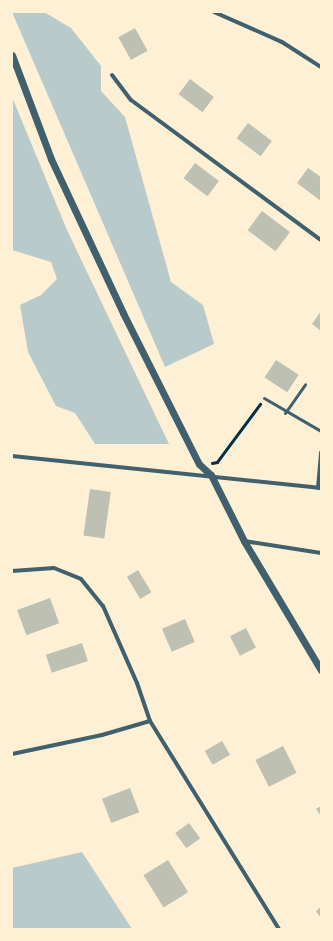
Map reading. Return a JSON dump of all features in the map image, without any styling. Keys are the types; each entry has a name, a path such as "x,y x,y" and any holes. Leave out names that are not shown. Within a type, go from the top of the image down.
{"street":[{"path":"214,12 282,42 321,67"},
{"path":"12,55 52,159 123,313 199,464 211,475 244,541 321,670"},
{"path":"112,75 131,100 321,240"},
{"path":"12,456 211,475 319,488 321,452"},
{"path":"244,541 321,553"},
{"path":"12,571 54,568 81,579 103,606 137,683 150,722 279,929"},
{"path":"12,754 102,735 150,722"}],"lane":[{"path":"285,413 305,384"},
{"path":"264,398 285,413 321,431"}],"path":[{"path":"223,454 264,398"}],"shaded area":[{"path":"12,12 44,12 71,28 101,66 101,91 125,117 171,282 203,305 214,344 165,367"},
{"path":"12,97 67,230 169,444 95,444 75,413 56,406 28,352 20,305 41,295 57,279 51,262 12,250"},
{"path":"82,852 132,929 12,929 12,868"}],"building":[{"path":"135,28 148,51 131,60 118,37"},
{"path":"190,79 214,97 203,112 179,94"},
{"path":"248,123 272,141 261,156 237,138"},
{"path":"195,163 219,181 208,196 184,178"},
{"path":"308,168 321,177 321,201 297,183"},
{"path":"262,211 290,232 276,251 248,230"},
{"path":"321,311 321,331 312,324"},
{"path":"276,360 299,375 287,392 265,378"},
{"path":"90,489 111,492 104,538 83,536"},
{"path":"138,570 151,592 140,599 127,577"},
{"path":"50,598 59,623 26,635 17,610"},
{"path":"185,619 195,642 172,652 162,629"},
{"path":"246,628 256,648 240,656 230,636"},
{"path":"82,643 88,661 52,673 46,655"},
{"path":"222,741 230,755 213,765 205,751"},
{"path":"283,746 297,773 269,787 255,760"},
{"path":"130,788 139,812 111,823 102,799"},
{"path":"321,806 321,816 316,809"},
{"path":"189,823 200,838 186,848 175,833"},
{"path":"168,860 188,892 164,908 143,875"},
{"path":"321,907 321,918 316,911"}]}
